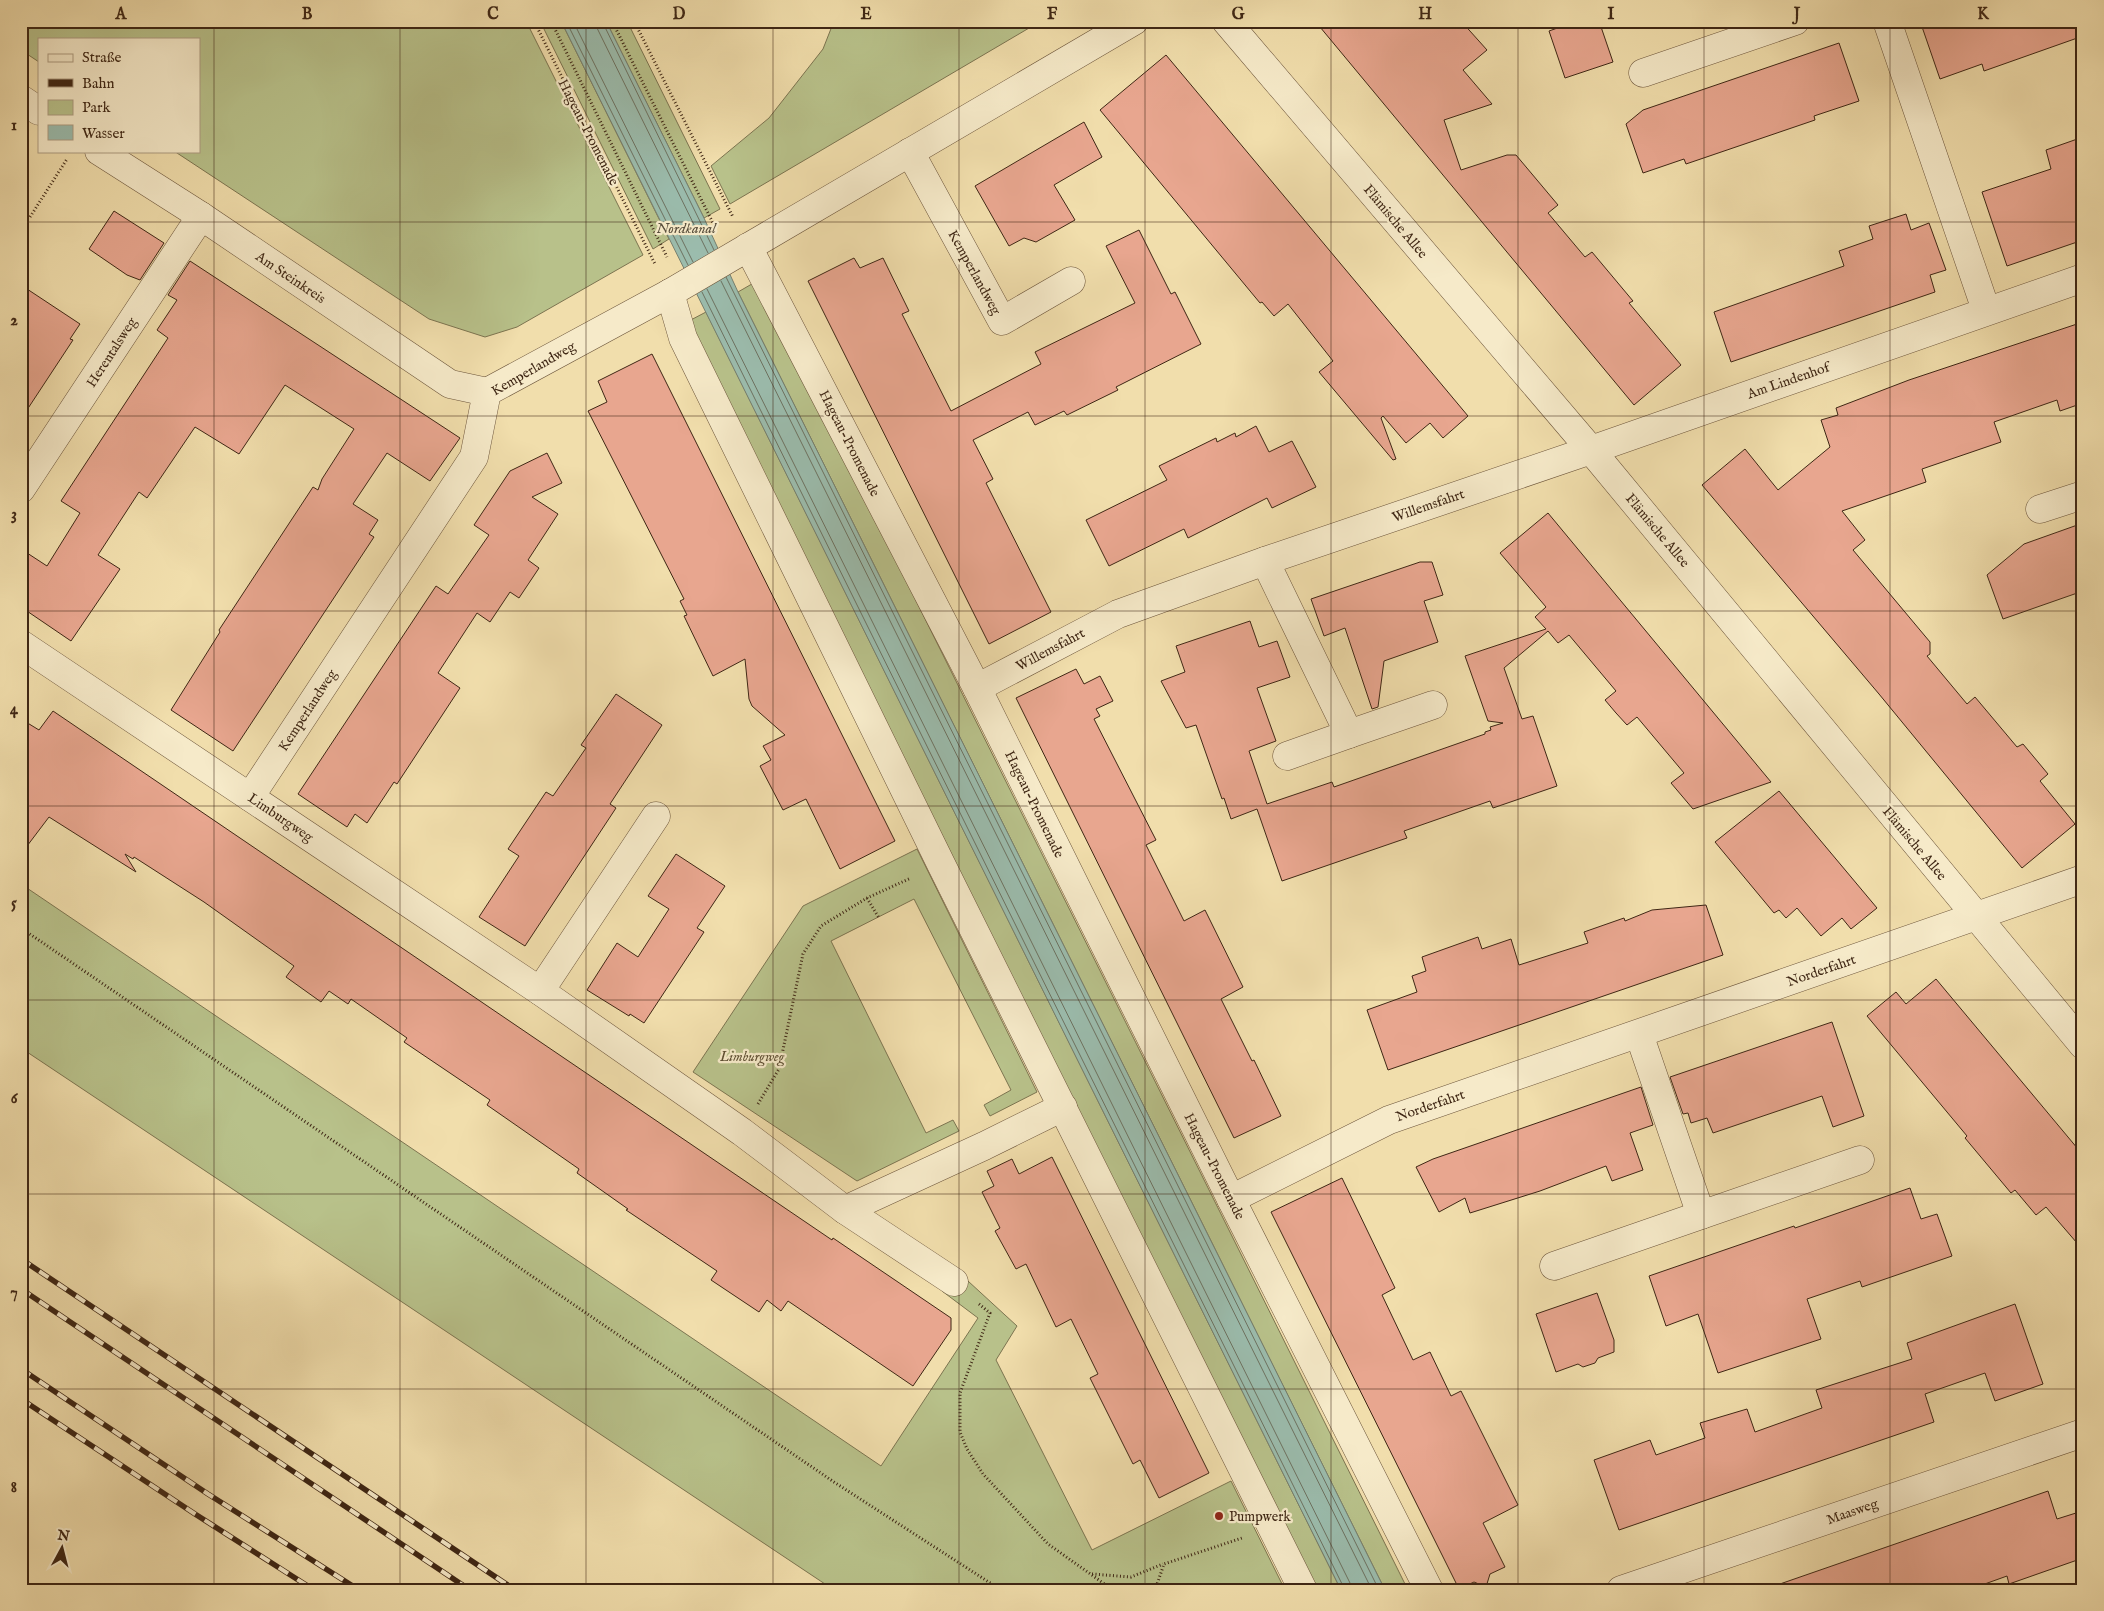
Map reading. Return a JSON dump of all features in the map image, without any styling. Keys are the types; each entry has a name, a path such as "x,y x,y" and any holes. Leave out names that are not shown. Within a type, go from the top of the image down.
{"street":[{"name":"Kemperlandweg","path":"250,797 474,457 488,392 675,290 1134,21"},
{"name":"Flämische Allee","path":"1226,21 1591,450 2083,1045"},
{"path":"1643,74 1795,21"},
{"path":"1887,21 1986,310"},
{"path":"21,100 38,110"},
{"name":"Am Steinkreis","path":"101,152 201,216 450,384 488,392"},
{"name":"Kemperlandweg","path":"910,152 1002,321 1071,281"},
{"name":"Herentalsweg","path":"21,489 201,216"},
{"name":"Hageau-Promenade","path":"739,252 977,688 1231,1199 1429,1590"},
{"name":"Am Lindenhof","path":"1591,450 1986,310 2083,278"},
{"path":"675,290 683,338 941,864 1303,1590"},
{"name":"Willemsfahrt","path":"977,688 1118,614 1265,561 1591,450"},
{"path":"2040,509 2083,494"},
{"path":"1265,561 1349,734"},
{"name":"Limburgweg","path":"21,644 540,991 742,1132 845,1210 954,1282"},
{"path":"1287,756 1433,705"},
{"path":"540,991 656,816"},
{"name":"Norderfahrt","path":"1231,1199 1388,1120 2083,879"},
{"path":"1639,1034 1701,1215"},
{"path":"845,1210 984,1146 1063,1106"},
{"path":"1554,1266 1860,1160"},
{"name":"Maasweg","path":"1621,1590 2083,1432"}],"path":[{"name":"Hageau-Promenade","path":"534,21 675,290"},
{"path":"634,21 739,252"},
{"path":"30,217 71,152"},
{"path":"742,1132 779,1069 802,954 821,926 867,898 941,864"},
{"path":"867,898 878,918"},
{"path":"21,928 834,1482 1001,1590"},
{"path":"954,1282 990,1313 960,1393 960,1432 967,1449 983,1474 1048,1544 1114,1590"},
{"path":"1092,1574 1131,1577 1164,1564 1221,1546 1261,1530 1270,1524"},
{"path":"1155,1590 1164,1564"}],"green space":[{"path":"21,21 526,21 643,255 517,327 485,337 429,319 176,152 200,152 200,38 38,38 38,61 21,50"},
{"path":"540,21 561,21 669,239 653,249"},
{"path":"606,21 627,21 720,209 704,218"},
{"path":"834,21 1041,21 730,204 711,166 769,118 823,49"},
{"path":"757,281 1408,1590 1385,1590 738,292"},
{"path":"706,312 1341,1590 1317,1590 687,322"},
{"path":"917,849 1037,1092 990,1116 984,1105 1011,1090 914,899 831,941 926,1133 953,1120 959,1131 857,1181 693,1072 803,906"},
{"path":"21,884 881,1466 978,1318 942,1291 956,1270 1017,1326 996,1360 1092,1550 1231,1481 1285,1590 834,1590 21,1048"}],"water":[{"name":"Nordkanal","path":"561,21 606,21 704,218 738,292 1385,1590 1341,1590"}],"building":[{"path":"1315,21 1461,21 1487,50 1463,70 1492,104 1444,120 1461,170 1507,155 1516,155 1558,205 1548,213 1585,257 1592,252 1633,301 1629,303 1681,365 1634,405"},
{"path":"1577,21 1599,21 1613,62 1565,78 1549,31"},
{"path":"1920,21 2083,21 2083,36 1984,71 1982,64 1940,79"},
{"path":"1839,43 1859,101 1814,116 1815,120 1686,164 1684,159 1643,173 1626,124 1643,110"},
{"path":"1166,55 1468,416 1443,438 1430,423 1406,443 1383,416 1381,418 1396,459 1393,460 1319,372 1333,361 1288,304 1274,316 1262,302 1260,303 1100,110"},
{"path":"1084,122 1102,157 1054,185 1075,220 1036,242 1024,238 1009,246 975,186"},
{"path":"2083,137 2083,240 2007,266 1982,192 2051,169 2046,150"},
{"path":"114,211 164,243 140,280 127,275 89,249"},
{"path":"1906,214 1911,230 1929,223 1946,270 1930,275 1935,292 1731,362 1714,312 1844,266 1839,251 1873,239 1869,226"},
{"path":"1139,230 1171,294 1175,292 1201,344 1116,387 1118,390 1067,415 1064,411 1035,425 1028,412 973,440 993,479 986,483 1051,612 989,644 808,281 854,258 860,268 883,258 909,311 902,314 951,411 1041,364 1035,352 1135,303 1106,246"},
{"path":"190,261 460,438 430,481 387,453 353,504 378,520 369,534 374,537 233,751 171,710 220,632 219,630 313,487 318,490 322,479 354,429 285,385 239,454 195,427 147,498 139,492 98,555 120,569 71,641 21,607 21,549 47,566 80,513 61,501 168,338 157,330 177,300 168,295"},
{"path":"21,285 80,324 70,339 73,340 21,419"},
{"path":"2083,322 2083,403 2060,411 2057,400 1994,422 2001,442 1922,469 1926,482 1842,511 1865,540 1853,550 1930,642 1930,654 1927,656 1967,704 1975,697 2017,747 2023,744 2048,774 2040,781 2075,824 2022,868 1879,694 1702,485 1745,449 1778,490 1830,447 1821,420 1838,415 1836,408 1909,380"},
{"path":"652,354 895,841 840,869 806,799 783,810 760,766 771,760 763,746 785,735 752,706 749,699 745,659 713,676 684,616 687,615 680,601 684,599 588,411 607,402 598,381"},
{"path":"1256,426 1269,452 1292,441 1316,487 1272,508 1267,498 1188,538 1184,529 1109,566 1086,520 1167,480 1159,466 1216,438 1217,442 1235,433 1236,437"},
{"path":"547,453 562,483 532,497 558,514 528,560 539,568 519,598 510,592 490,622 477,613 438,673 460,688 397,784 394,782 367,823 355,814 347,827 298,794 436,586 448,594 489,535 474,525 510,471"},
{"path":"1548,513 1771,782 1693,809 1671,783 1684,773 1637,717 1627,725 1605,700 1616,691 1569,635 1558,643 1548,631 1504,668 1522,719 1533,716 1557,786 1493,808 1490,801 1404,831 1407,838 1282,881 1257,809 1231,819 1196,725 1186,728 1161,681 1185,672 1176,646 1250,621 1259,647 1277,641 1290,677 1257,688 1276,741 1249,751 1267,804 1332,782 1334,787 1485,734 1485,732 1491,730 1490,727 1503,723 1488,721 1465,656 1546,629 1535,617 1546,607 1500,553"},
{"path":"2083,523 2083,591 2003,619 1987,575 2024,544"},
{"path":"1420,562 1432,562 1443,595 1424,601 1438,642 1384,661 1378,707 1372,709 1345,628 1324,636 1311,599"},
{"path":"1076,669 1084,684 1100,676 1113,701 1096,709 1100,716 1094,719 1156,840 1146,845 1184,921 1205,910 1243,987 1221,999 1252,1061 1254,1060 1281,1116 1234,1138 1016,698"},
{"path":"616,694 662,725 610,804 616,808 525,946 479,917 519,856 508,849 546,792 553,796 586,748 581,745"},
{"path":"53,711 832,1240 833,1238 951,1318 951,1330 913,1386 788,1301 781,1311 767,1300 759,1312 711,1280 717,1271 626,1210 628,1209 577,1173 579,1169 487,1105 490,1100 404,1042 407,1038 351,999 348,1004 329,991 321,1002 286,977 294,966 204,902 134,857 133,859 125,854 136,872 49,817 21,854 21,719 39,730"},
{"path":"1779,791 1877,908 1851,929 1842,918 1821,936 1797,908 1786,918 1779,910 1774,913 1715,842"},
{"path":"676,854 725,886 697,928 704,932 644,1023 587,990 617,943 638,957 669,909 648,896"},
{"path":"1706,905 1723,955 1388,1070 1367,1010 1417,992 1412,976 1426,971 1422,957 1478,937 1482,949 1511,939 1519,965 1588,943 1584,932 1624,918 1625,921 1652,910"},
{"path":"1936,979 2083,1155 2083,1250 2046,1207 2036,1215 2015,1190 2011,1193 1965,1138 1967,1136 1867,1016 1896,992 1906,1004"},
{"path":"1832,1022 1864,1116 1833,1127 1822,1096 1713,1133 1707,1118 1691,1123 1688,1113 1683,1114 1670,1077"},
{"path":"1641,1087 1653,1125 1630,1133 1643,1170 1612,1181 1606,1166 1540,1191 1470,1213 1465,1198 1439,1212 1416,1167 1433,1159"},
{"path":"1052,1157 1209,1473 1159,1498 1140,1460 1133,1464 1090,1378 1098,1374 1071,1319 1056,1327 1026,1264 1016,1269 995,1231 1000,1228 982,1192 994,1186 987,1171 1012,1159 1019,1174"},
{"path":"1342,1178 1395,1288 1382,1295 1413,1360 1430,1352 1451,1396 1461,1391 1518,1505 1483,1523 1505,1567 1490,1574 1486,1587 1474,1582 1459,1589 1271,1212"},
{"path":"1910,1188 1921,1219 1937,1214 1952,1256 1862,1287 1860,1281 1807,1299 1821,1339 1718,1373 1698,1314 1666,1326 1649,1276"},
{"path":"1597,1293 1614,1340 1614,1352 1598,1358 1595,1363 1583,1367 1578,1364 1556,1372 1536,1314"},
{"path":"2015,1304 2043,1384 1995,1401 1985,1373 1925,1394 1934,1422 1619,1530 1594,1460 1650,1440 1656,1455 1705,1438 1700,1423 1747,1409 1755,1432 1822,1408 1816,1390 1912,1359 1907,1343"},
{"path":"2048,1491 2057,1519 2076,1513 2083,1533 2083,1558 2009,1584 2007,1576 1968,1590 1778,1590 1777,1585"}],"railway":[{"path":"21,1259 515,1590"},
{"path":"21,1289 470,1590"},
{"path":"21,1369 208,1494 359,1590"},
{"path":"21,1399 314,1590"}],"place":[{"name":"Pumpwerk","path":"1219,1516"}]}
